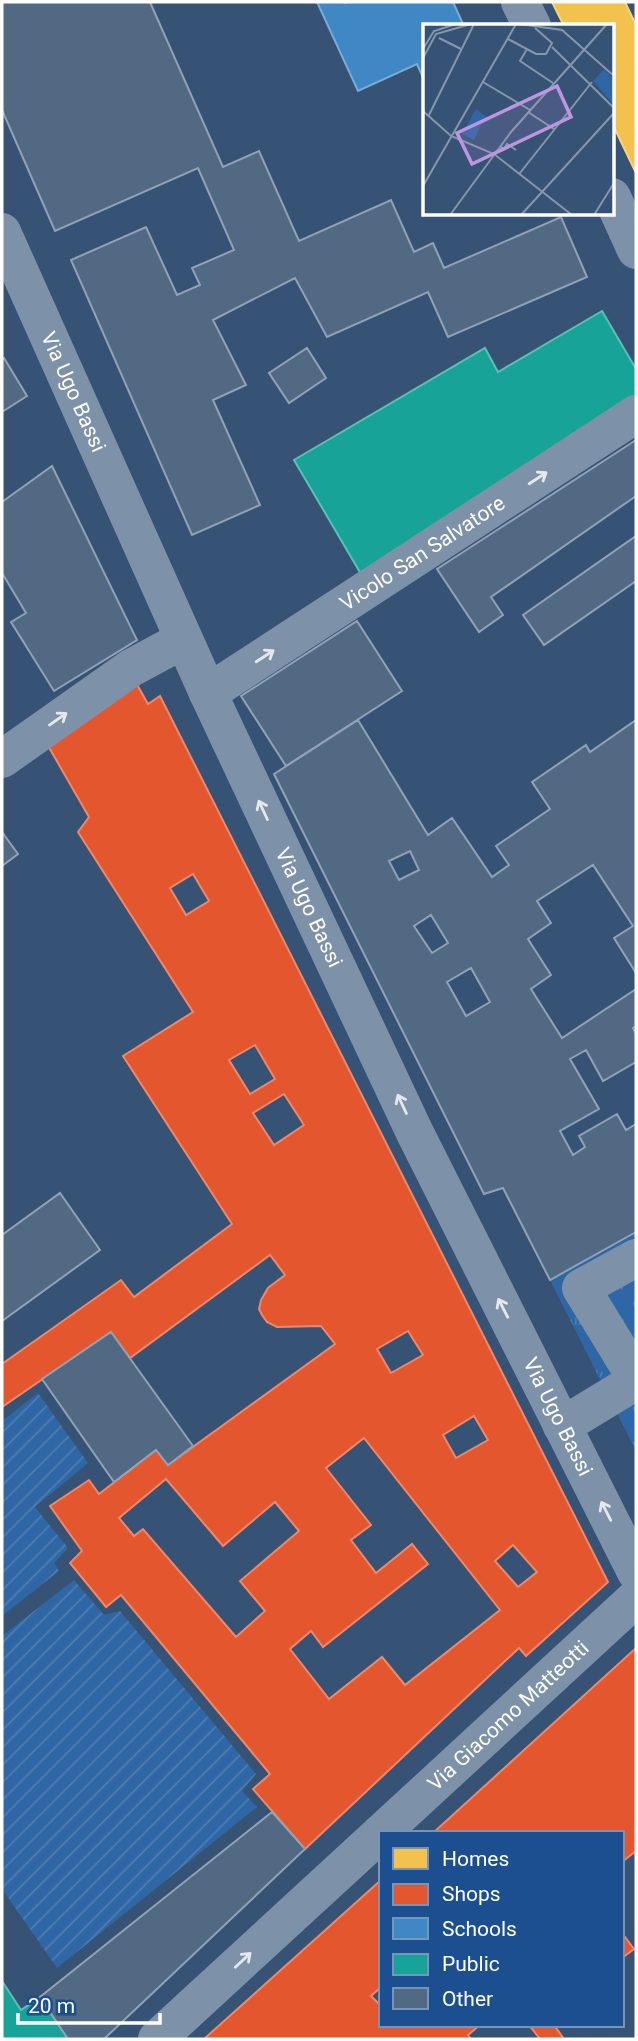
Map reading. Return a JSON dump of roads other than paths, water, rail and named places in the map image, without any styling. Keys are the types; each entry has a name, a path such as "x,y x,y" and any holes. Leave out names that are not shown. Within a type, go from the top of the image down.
{"street":[{"path":"520,2 531,24"},
{"path":"614,201 636,250"},
{"name":"Via Ugo Bassi","path":"2,232 183,640 415,1133 636,1572"},
{"name":"Vicolo San Salvatore","path":"208,693 636,414"},
{"path":"2,759 131,668 183,640"},
{"path":"562,1426 636,1379 581,1289 636,1258"},
{"name":"Via Giacomo Matteotti","path":"383,1831 636,1598"},
{"name":"Via Giacomo Matteotti","path":"157,2039 379,1835"}]}
